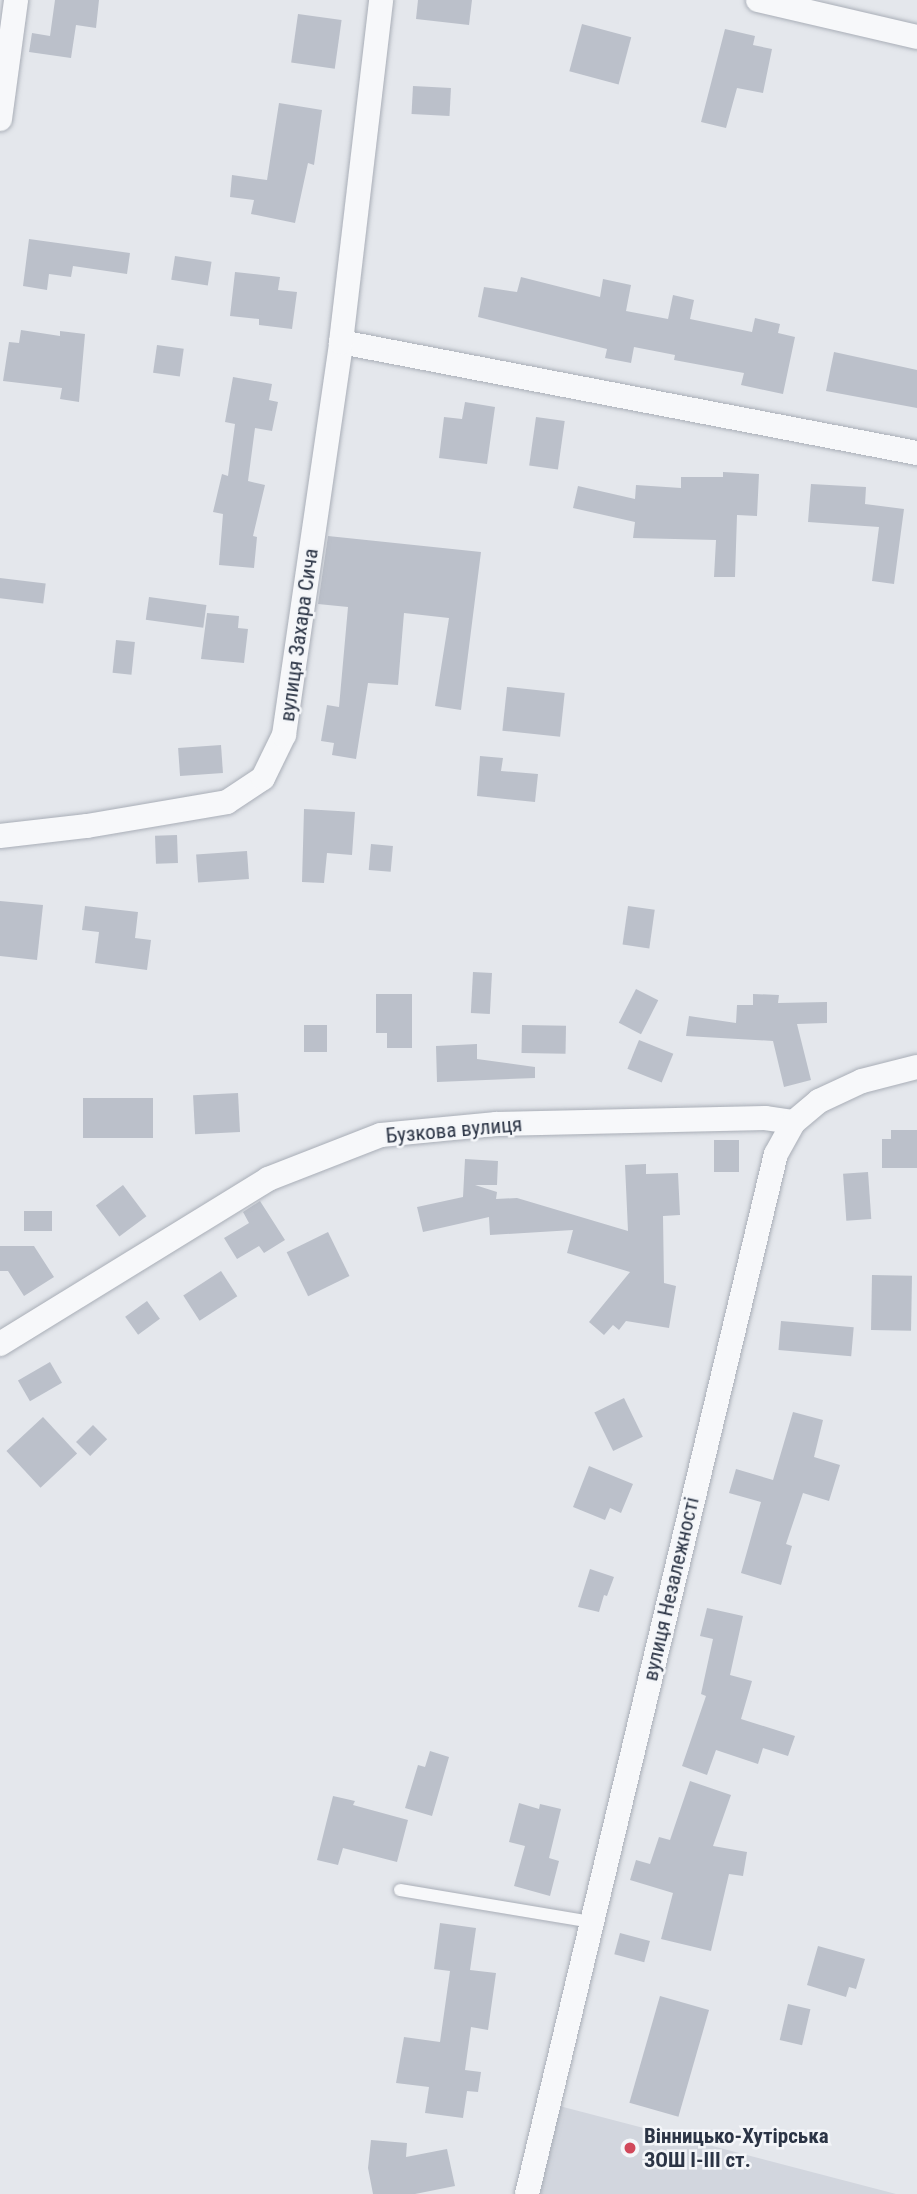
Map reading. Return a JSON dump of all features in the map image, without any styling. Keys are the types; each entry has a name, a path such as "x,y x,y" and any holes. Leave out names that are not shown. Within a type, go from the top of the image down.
{"street":[{"path":"0,119 16,0"},
{"name":"вулиця Захара Сича","path":"0,836 87,826 227,802 263,778 284,735 341,342 381,0"},
{"path":"758,0 917,37"},
{"path":"341,342 917,453"},
{"name":"вулиця Незалежності","path":"527,2194 776,1154 794,1122 812,1106 842,1088 917,1067"},
{"name":"Бузкова вулиця","path":"0,1345 268,1180 381,1135 496,1124 765,1118 794,1122"}],"lane":[{"path":"400,1890 592,1922"}],"shaded area":[{"name":"Вінницько-Хутірська ЗОШ І-ІІІ ст.","path":"548,2103 896,2194 526,2194"}],"building":[{"path":"55,0 99,0 96,28 76,25 71,58 29,52 32,33 50,36"},
{"path":"418,0 472,0 469,25 416,19"},
{"path":"298,14 342,20 335,69 291,63"},
{"path":"582,24 631,37 619,85 569,71"},
{"path":"725,29 755,36 753,45 772,49 763,93 737,88 726,128 701,122"},
{"path":"413,86 451,88 449,116 412,114"},
{"path":"279,103 322,110 314,165 308,163 295,223 251,214 254,200 230,197 232,175 267,180"},
{"path":"29,239 130,253 127,274 73,266 71,277 49,274 47,290 23,286"},
{"path":"175,256 212,262 208,285 171,280"},
{"path":"235,272 280,277 278,290 297,292 292,329 259,325 259,319 230,316"},
{"path":"521,277 600,297 603,279 631,285 626,311 668,319 673,295 694,300 690,319 752,332 755,318 780,324 778,333 795,337 783,394 741,385 744,373 674,360 675,355 634,347 631,363 605,358 607,349 478,317 484,287 517,292"},
{"path":"21,330 60,336 60,331 85,334 79,402 60,399 62,388 3,381 9,342 19,343"},
{"path":"157,345 184,349 180,376 153,373"},
{"path":"834,352 917,370 917,408 826,391"},
{"path":"233,377 272,384 269,400 278,402 272,431 255,428 248,481 265,485 253,536 257,537 254,568 219,565 223,514 213,512 222,474 228,476 235,424 225,422"},
{"path":"465,402 495,407 487,464 439,458 444,417 462,419"},
{"path":"536,417 565,421 558,470 529,466"},
{"path":"723,472 759,474 757,516 737,515 735,577 714,577 716,540 633,538 635,522 573,508 578,486 635,499 636,485 681,488 681,477 723,477"},
{"path":"811,484 866,487 865,504 904,509 894,584 872,581 879,527 808,522"},
{"path":"328,536 481,552 461,710 435,706 449,618 404,613 398,685 368,683 356,759 332,755 334,743 321,741 327,705 339,707 348,607 318,604"},
{"path":"0,578 46,584 43,603 0,598"},
{"path":"149,597 206,605 203,628 146,620"},
{"path":"207,613 239,616 238,628 248,629 244,663 201,659"},
{"path":"116,640 135,642 131,675 113,673"},
{"path":"507,687 565,693 560,737 502,731"},
{"path":"221,745 223,773 180,776 178,748"},
{"path":"480,756 503,758 501,771 538,774 535,802 477,796"},
{"path":"304,809 355,812 352,855 327,853 324,883 302,882"},
{"path":"177,835 178,863 156,864 155,836"},
{"path":"371,844 393,846 391,872 369,870"},
{"path":"247,851 249,879 198,882 196,855"},
{"path":"0,901 43,905 37,960 0,956"},
{"path":"85,906 138,912 135,938 151,940 147,970 95,963 99,932 82,930"},
{"path":"628,906 655,910 649,948 623,945"},
{"path":"473,972 492,973 490,1014 471,1013"},
{"path":"636,989 658,1000 641,1034 619,1023"},
{"path":"376,994 412,994 412,1048 387,1048 387,1033 376,1033"},
{"path":"753,994 779,995 778,1003 827,1002 827,1023 797,1024 811,1080 784,1087 773,1041 686,1036 689,1016 736,1023 737,1005 753,1005"},
{"path":"304,1025 327,1025 327,1052 304,1052"},
{"path":"522,1025 566,1026 566,1054 522,1053"},
{"path":"639,1040 673,1054 662,1083 627,1069"},
{"path":"477,1044 477,1059 535,1067 535,1078 437,1082 436,1046"},
{"path":"238,1093 240,1132 195,1134 193,1095"},
{"path":"83,1098 153,1098 153,1138 83,1138"},
{"path":"891,1130 917,1130 917,1168 882,1168 882,1139 891,1139"},
{"path":"714,1140 739,1140 739,1172 714,1172"},
{"path":"465,1159 498,1161 497,1185 475,1185 497,1192 496,1199 517,1198 628,1231 625,1165 646,1164 646,1174 678,1173 680,1215 663,1216 664,1283 676,1286 669,1328 626,1321 619,1330 613,1325 604,1335 589,1322 630,1272 567,1253 573,1230 490,1235 489,1217 423,1232 417,1207 463,1197"},
{"path":"868,1172 871,1219 846,1221 843,1174"},
{"path":"123,1185 146,1216 119,1237 96,1205"},
{"path":"260,1201 285,1240 264,1253 259,1246 237,1259 224,1238 249,1223 243,1212"},
{"path":"24,1211 52,1211 52,1231 24,1231"},
{"path":"328,1232 349,1276 308,1296 287,1252"},
{"path":"0,1246 34,1246 54,1277 24,1296 8,1271 0,1271"},
{"path":"221,1271 237,1296 200,1321 183,1296"},
{"path":"872,1275 912,1276 911,1331 871,1330"},
{"path":"147,1301 160,1319 138,1335 125,1317"},
{"path":"781,1321 854,1327 851,1356 778,1350"},
{"path":"50,1362 62,1383 30,1401 18,1380"},
{"path":"624,1398 643,1437 613,1451 594,1412"},
{"path":"793,1412 823,1420 814,1457 840,1465 829,1501 803,1493 786,1544 792,1546 781,1585 741,1573 761,1502 729,1493 736,1469 773,1480"},
{"path":"43,1417 77,1454 41,1488 6,1451"},
{"path":"93,1425 107,1439 90,1456 76,1442"},
{"path":"589,1466 633,1484 621,1513 610,1508 605,1520 573,1507"},
{"path":"590,1569 614,1577 607,1596 604,1595 599,1612 578,1607"},
{"path":"707,1608 743,1616 730,1675 752,1681 741,1719 795,1736 788,1756 763,1748 758,1764 716,1750 707,1775 682,1766 706,1696 701,1694 713,1639 700,1636"},
{"path":"430,1751 449,1757 432,1816 405,1808 418,1765 425,1767"},
{"path":"690,1781 731,1795 713,1846 747,1852 743,1876 729,1874 711,1951 661,1939 673,1893 630,1880 636,1860 650,1864 659,1837 670,1840"},
{"path":"333,1796 355,1801 353,1805 408,1820 397,1862 343,1848 338,1865 317,1860"},
{"path":"519,1803 539,1809 540,1804 561,1809 549,1858 559,1861 550,1896 514,1886 525,1846 509,1842"},
{"path":"440,1923 476,1928 470,1970 496,1973 488,2030 471,2027 465,2070 481,2072 478,2092 467,2091 463,2118 425,2113 429,2087 396,2083 404,2037 440,2042 450,1971 434,1969"},
{"path":"620,1933 650,1941 644,1962 614,1954"},
{"path":"818,1946 865,1959 856,1989 849,1987 846,1997 807,1985"},
{"path":"660,1996 709,2010 678,2117 629,2103"},
{"path":"788,2004 810,2009 802,2045 780,2040"},
{"path":"371,2140 407,2143 406,2157 447,2149 455,2186 415,2194 373,2194 368,2168"}],"place":[{"name":"Вінницько-Хутірська ЗОШ І-ІІІ ст.","path":"630,2148"}]}
